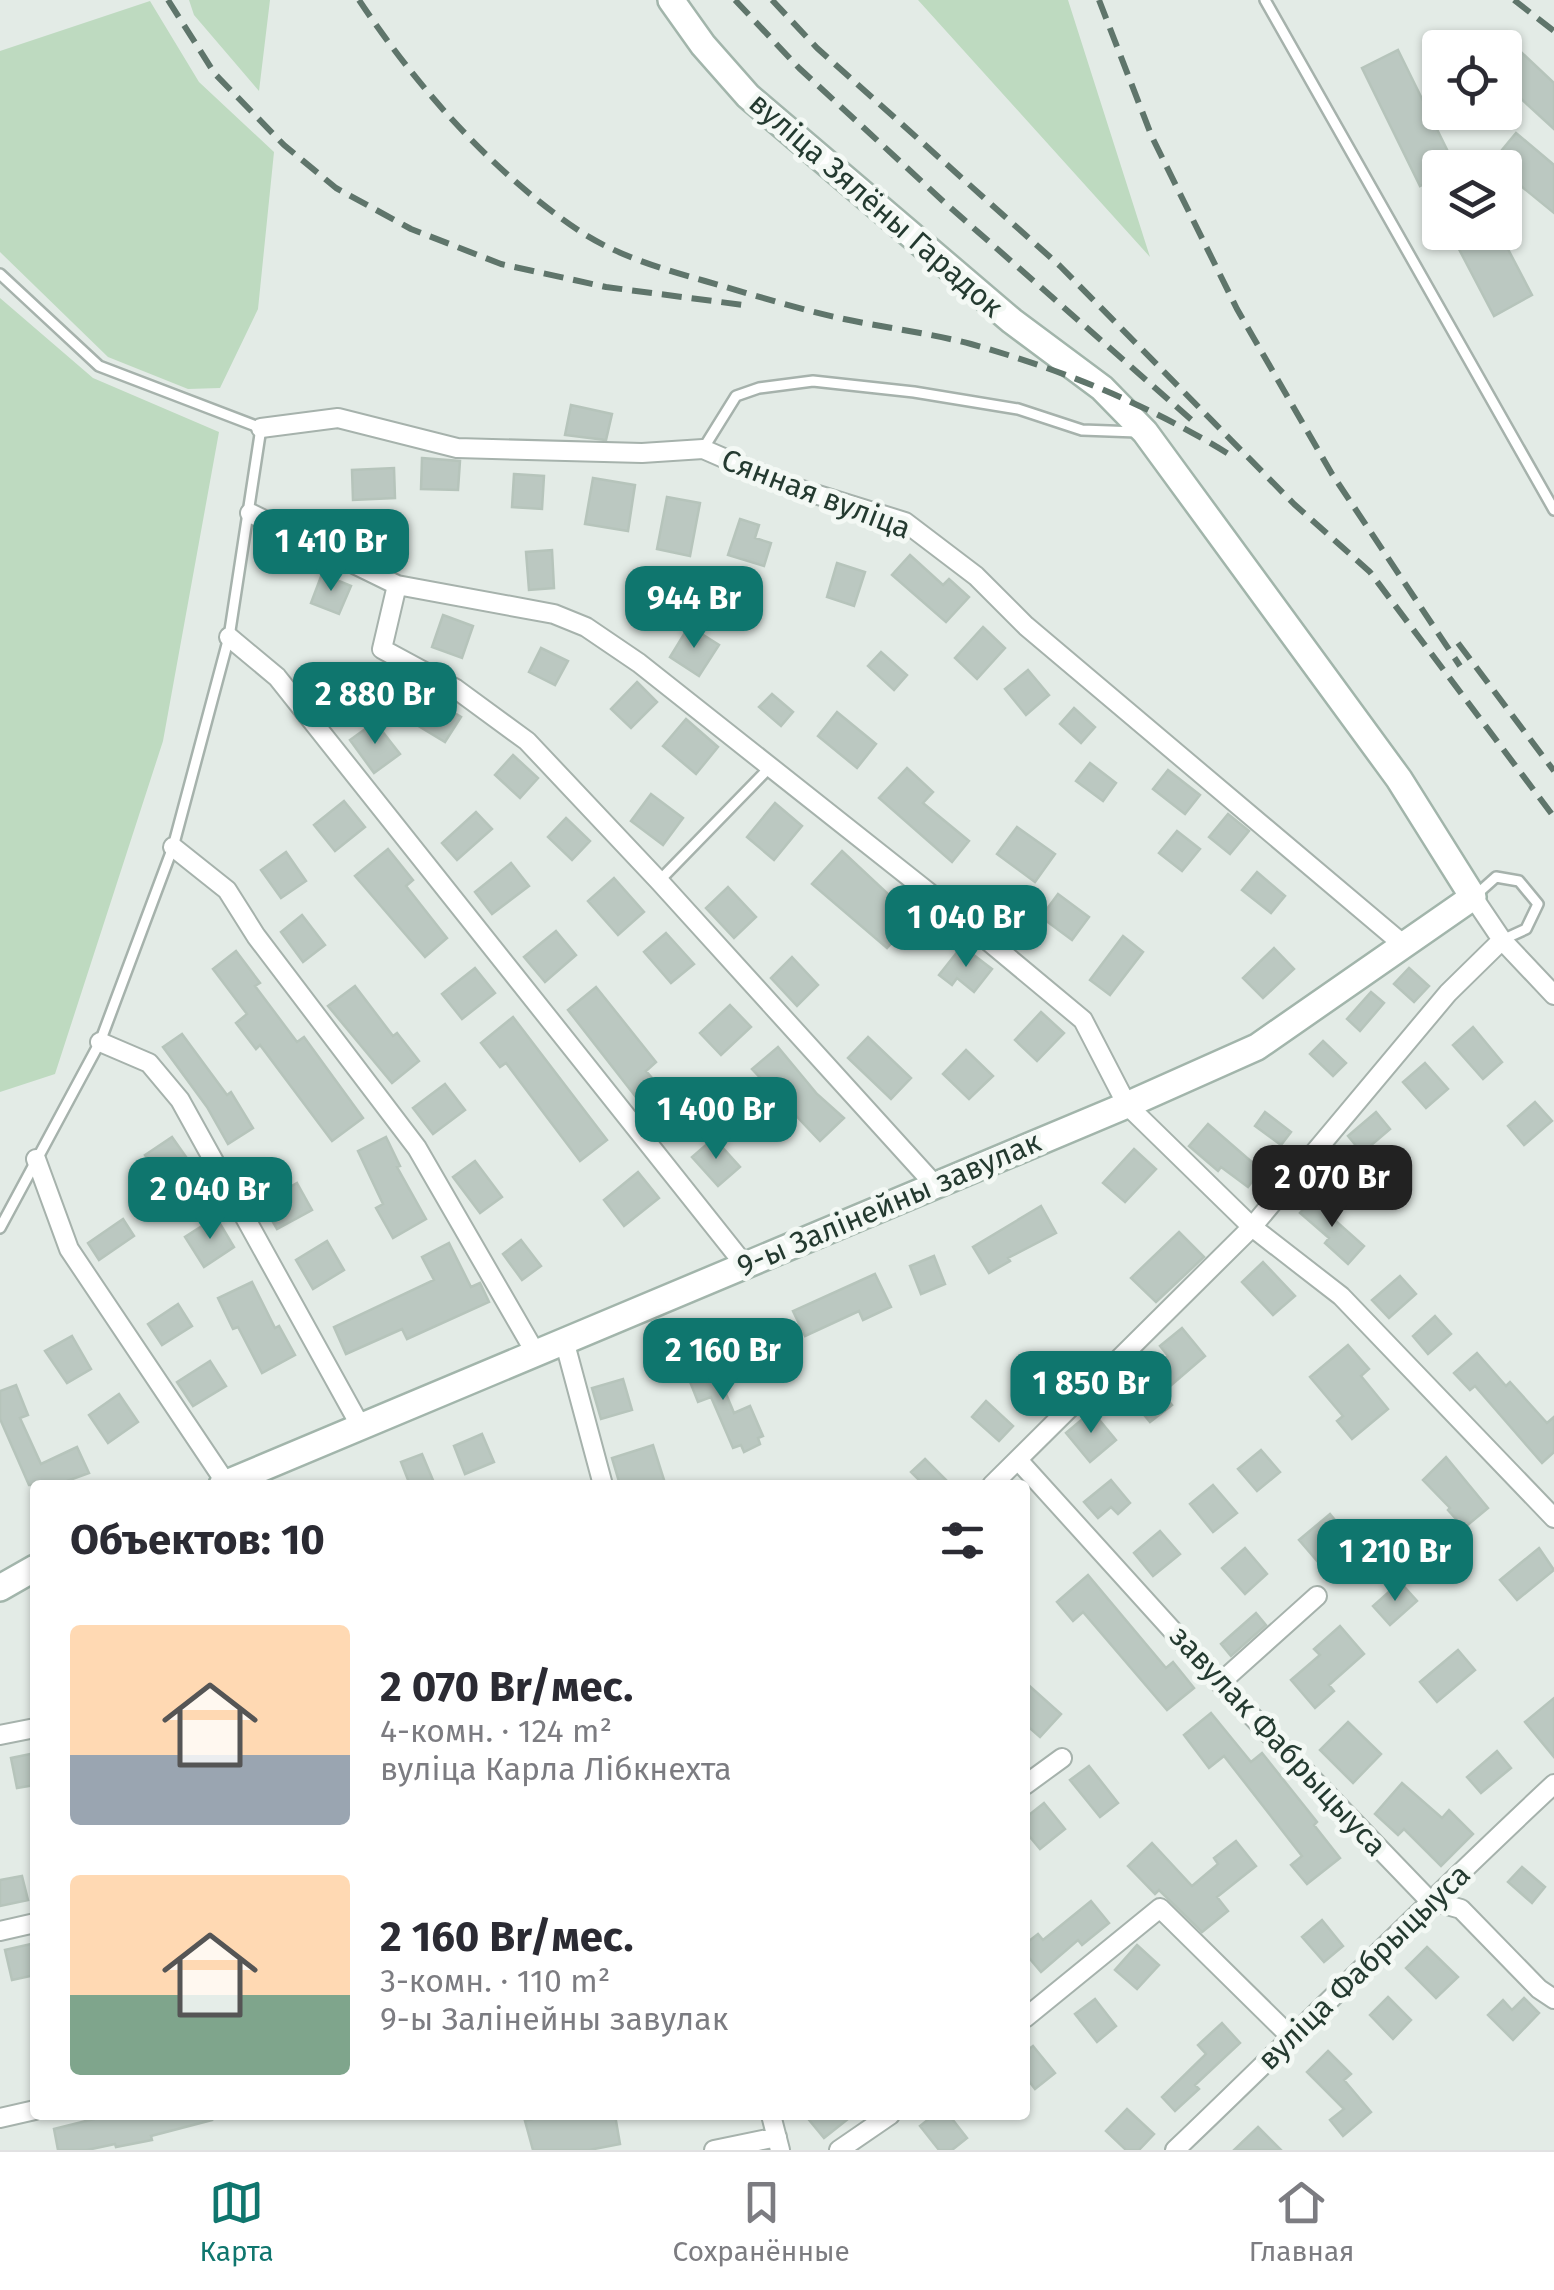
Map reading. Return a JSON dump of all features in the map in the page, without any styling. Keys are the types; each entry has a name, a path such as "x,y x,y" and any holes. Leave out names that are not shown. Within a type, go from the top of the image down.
{"street":[{"name":"вуліца Зялёны Гарадок","path":"671,0 703,45 748,96 1012,321 1102,388 1145,432"},
{"name":"Сянная вуліца","path":"261,428 338,418 457,448 642,453 703,449 786,486 905,522 976,576 1026,626 1405,946"},
{"path":"1145,432 1400,780 1502,940 1554,995"},
{"path":"250,513 397,585 523,606 586,627 639,663 1083,1020 1127,1106 1252,1227 1341,1296 1554,1518"},
{"path":"397,585 382,649 456,689 527,742 934,1184"},
{"path":"228,638 277,677 744,1264"},
{"path":"172,846 227,890 256,936 417,1148 535,1352"},
{"name":"9-ы Залінейны завулак","path":"234,1480 1127,1106 1257,1047 1474,897"},
{"path":"997,1480 1252,1227 1448,993 1502,940"},
{"path":"100,1042 150,1063 180,1100 360,1427"},
{"path":"36,1159 69,1249 221,1480"},
{"path":"564,1340 602,1480"},
{"name":"завулак Фабрыцыуса","path":"1018,1460 1220,1683 1430,1900 1461,1909 1554,1999"},
{"path":"0,1588 30,1571"},
{"path":"1220,1683 1317,1596"},
{"path":"0,1735 30,1729"},
{"path":"1030,1781 1062,1758"},
{"name":"вуліца Фабрыцыуса","path":"1175,2150 1554,1784"},
{"path":"1030,2014 1160,1908 1292,2038"},
{"path":"0,1930 30,1924"},
{"path":"0,2118 30,2111"},
{"path":"839,2150 883,2120"},
{"path":"714,2150 778,2144"}],"lane":[{"path":"1265,0 1554,510"},
{"path":"0,274 98,366 261,428 228,638 172,846 100,1042 0,1228"},
{"path":"703,449 736,396 759,388 813,381 1018,409 1082,430 1145,432"},
{"path":"659,881 771,766"},
{"path":"1474,897 1496,877 1519,881 1538,904 1526,928 1502,940"}],"green space":[{"path":"189,0 270,0 259,91 194,15"},
{"path":"918,0 1068,0 1150,257"},
{"path":"150,1 199,82 274,152 258,309 220,388 188,389 108,357 0,252 0,51"},
{"path":"0,298 93,378 219,432 163,741 55,1074 0,1092"}],"building":[{"path":"1398,50 1422,99 1422,130 1437,130 1447,150 1422,150 1422,185 1420,186 1362,68"},
{"path":"1522,53 1554,83 1554,129 1522,100"},
{"path":"1516,133 1554,165 1554,213 1522,187 1522,150 1502,150"},
{"path":"1459,250 1508,250 1532,295 1494,316"},
{"path":"571,405 612,414 606,440 565,435"},
{"path":"422,458 460,461 458,490 421,489"},
{"path":"394,468 395,498 353,500 352,470"},
{"path":"514,474 544,476 542,509 512,507"},
{"path":"593,478 635,485 628,531 585,524"},
{"path":"667,497 700,503 690,556 657,549"},
{"path":"740,519 759,525 755,538 771,543 764,566 728,555"},
{"path":"552,550 554,588 529,590 526,552"},
{"path":"910,555 943,585 949,579 969,597 946,622 892,575"},
{"path":"837,563 865,572 854,606 827,597"},
{"path":"322,574 351,586 339,614 311,603"},
{"path":"443,615 473,626 462,658 432,647"},
{"path":"689,626 719,645 699,676 670,657"},
{"path":"983,627 1005,648 977,679 955,658"},
{"path":"541,648 568,661 555,685 529,672"},
{"path":"881,652 907,675 894,690 868,666"},
{"path":"1028,670 1049,695 1026,715 1005,689"},
{"path":"327,680 351,705 336,719 312,694"},
{"path":"637,682 657,702 631,728 611,709"},
{"path":"772,694 793,712 781,726 759,707"},
{"path":"427,696 461,717 445,742 412,722"},
{"path":"1074,708 1095,727 1081,743 1060,724"},
{"path":"837,712 876,744 857,768 818,736"},
{"path":"686,719 718,747 696,774 663,746"},
{"path":"375,722 400,754 374,773 350,740"},
{"path":"513,755 538,778 520,798 495,775"},
{"path":"1090,763 1116,783 1103,801 1076,781"},
{"path":"907,768 933,792 923,803 969,841 952,862 879,798"},
{"path":"1168,770 1200,795 1185,814 1153,789"},
{"path":"651,794 683,818 663,845 631,821"},
{"path":"344,801 365,827 335,851 314,825"},
{"path":"775,803 802,826 774,860 747,837"},
{"path":"476,812 492,829 457,860 442,843"},
{"path":"1228,814 1249,831 1230,854 1209,837"},
{"path":"566,818 590,841 572,860 548,837"},
{"path":"1017,827 1055,854 1035,882 997,854"},
{"path":"1177,831 1200,849 1182,871 1159,853"},
{"path":"388,849 413,880 406,886 447,938 425,957 355,876"},
{"path":"842,851 889,895 892,891 918,914 887,948 812,884"},
{"path":"286,852 306,881 281,898 261,870"},
{"path":"511,863 529,886 492,914 475,892"},
{"path":"1257,872 1285,896 1271,913 1242,890"},
{"path":"614,878 644,912 618,935 588,901"},
{"path":"728,887 756,917 734,938 706,908"},
{"path":"1058,894 1089,917 1072,940 1041,917"},
{"path":"302,915 325,945 303,962 281,932"},
{"path":"556,931 576,955 545,982 524,957"},
{"path":"666,933 694,964 671,983 644,952"},
{"path":"1123,936 1143,952 1110,995 1090,980"},
{"path":"962,946 992,969 974,992 957,978 952,985 939,975"},
{"path":"1274,948 1294,969 1263,998 1243,978"},
{"path":"236,951 260,983 255,986 297,1042 304,1037 363,1118 332,1141 260,1045 256,1049 236,1023 247,1014 213,969"},
{"path":"792,957 818,985 797,1006 771,978"},
{"path":"475,968 495,993 462,1019 442,994"},
{"path":"1409,968 1429,986 1414,1002 1394,984"},
{"path":"355,986 393,1036 397,1033 419,1061 392,1083 328,1006"},
{"path":"596,987 656,1062 646,1071 684,1115 664,1133 568,1010"},
{"path":"1371,992 1384,1003 1360,1031 1347,1019"},
{"path":"730,1005 751,1027 721,1055 700,1033"},
{"path":"1041,1012 1064,1033 1037,1061 1015,1040"},
{"path":"513,1017 607,1140 580,1161 506,1063 500,1067 481,1043"},
{"path":"1473,1027 1502,1062 1483,1079 1453,1045"},
{"path":"182,1034 227,1095 231,1092 253,1128 228,1144 207,1107 163,1047"},
{"path":"868,1037 911,1078 891,1099 848,1058"},
{"path":"1323,1041 1346,1063 1333,1076 1310,1054"},
{"path":"778,1047 817,1094 844,1118 820,1141 752,1069"},
{"path":"966,1050 993,1076 969,1099 943,1074"},
{"path":"1425,1063 1448,1089 1426,1108 1403,1082"},
{"path":"445,1084 465,1110 433,1134 413,1108"},
{"path":"1535,1102 1552,1121 1524,1145 1508,1126"},
{"path":"1265,1112 1291,1132 1281,1145 1255,1126"},
{"path":"1376,1112 1390,1129 1362,1153 1348,1136"},
{"path":"1208,1124 1261,1170 1248,1187 1221,1167 1218,1171 1189,1146"},
{"path":"172,1137 189,1161 174,1170 178,1176 166,1185 145,1155"},
{"path":"386,1137 400,1166 397,1167 426,1219 393,1238 376,1208 383,1204 358,1151"},
{"path":"714,1138 740,1167 718,1186 692,1157"},
{"path":"1134,1149 1156,1169 1125,1202 1103,1183"},
{"path":"475,1161 502,1197 480,1213 453,1177"},
{"path":"638,1172 659,1198 624,1226 604,1200"},
{"path":"297,1183 312,1210 277,1229 262,1203"},
{"path":"1316,1195 1333,1211 1329,1215 1364,1246 1348,1264 1325,1243 1329,1238 1300,1213"},
{"path":"1041,1206 1056,1233 1008,1258 1010,1261 989,1273 973,1247"},
{"path":"216,1217 234,1247 204,1267 185,1237"},
{"path":"123,1219 134,1236 99,1260 88,1243"},
{"path":"1179,1232 1204,1257 1156,1302 1131,1278"},
{"path":"521,1240 541,1266 522,1280 503,1254"},
{"path":"327,1241 344,1270 313,1289 296,1260"},
{"path":"449,1243 471,1287 480,1283 489,1302 407,1339 402,1329 346,1354 334,1327 434,1280 422,1257"},
{"path":"934,1256 945,1284 921,1294 910,1266"},
{"path":"1263,1262 1295,1296 1273,1315 1242,1282"},
{"path":"875,1274 891,1307 863,1320 859,1311 805,1336 793,1311"},
{"path":"1400,1276 1416,1294 1389,1318 1372,1300"},
{"path":"252,1282 275,1328 279,1326 295,1355 262,1373 218,1298"},
{"path":"178,1304 192,1326 162,1345 148,1324"},
{"path":"1435,1316 1451,1334 1428,1354 1413,1336"},
{"path":"1182,1328 1205,1356 1162,1393 1172,1405 1150,1422 1125,1392 1168,1356 1160,1346"},
{"path":"72,1336 91,1369 67,1383 45,1351"},
{"path":"1348,1345 1369,1369 1361,1376 1388,1409 1352,1439 1337,1421 1343,1416 1310,1377"},
{"path":"709,1353 734,1413 750,1406 763,1436 758,1438 760,1444 744,1452 741,1445 733,1448 711,1397 698,1402 683,1364"},
{"path":"1477,1353 1547,1423 1554,1417 1554,1452 1542,1463 1475,1386 1470,1390 1454,1373"},
{"path":"1046,1355 1067,1375 1050,1392 1029,1372"},
{"path":"210,1361 226,1386 193,1406 177,1382"},
{"path":"623,1379 632,1410 601,1419 592,1388"},
{"path":"16,1385 28,1415 20,1418 41,1464 77,1447 89,1473 70,1480 30,1480 29,1485 0,1419 0,1391"},
{"path":"119,1394 138,1422 108,1443 89,1415"},
{"path":"986,1401 1013,1426 999,1441 972,1417"},
{"path":"1092,1411 1116,1440 1090,1462 1066,1433"},
{"path":"482,1434 494,1462 465,1474 454,1446"},
{"path":"653,1445 664,1480 619,1480 612,1458"},
{"path":"1261,1450 1280,1472 1257,1491 1238,1469"},
{"path":"422,1454 433,1480 408,1480 401,1462"},
{"path":"1446,1457 1488,1508 1464,1528 1423,1480"},
{"path":"925,1459 946,1480 919,1480 911,1472"},
{"path":"1111,1480 1130,1503 1118,1514 1111,1507 1098,1518 1084,1502"},
{"path":"1213,1485 1237,1513 1213,1532 1190,1504"},
{"path":"1330,1514 1349,1537 1318,1562 1299,1540"},
{"path":"1160,1531 1180,1554 1153,1576 1134,1553"},
{"path":"1245,1548 1267,1574 1245,1594 1222,1568"},
{"path":"1539,1548 1554,1570 1517,1600 1500,1580"},
{"path":"1088,1575 1166,1668 1173,1662 1194,1688 1167,1710 1083,1612 1073,1621 1057,1602"},
{"path":"1400,1582 1417,1601 1390,1625 1373,1606"},
{"path":"1256,1613 1266,1625 1231,1656 1221,1644"},
{"path":"1340,1626 1364,1654 1329,1685 1334,1691 1315,1708 1291,1680 1320,1655 1314,1649"},
{"path":"1458,1650 1475,1670 1437,1702 1420,1682"},
{"path":"1030,1686 1061,1714 1040,1737 1030,1728"},
{"path":"1554,1698 1554,1757 1525,1722"},
{"path":"1211,1713 1251,1762 1262,1753 1317,1822 1314,1825 1340,1858 1307,1884 1291,1865 1302,1856 1224,1756 1209,1768 1184,1735"},
{"path":"1348,1722 1381,1754 1353,1783 1320,1750"},
{"path":"1497,1751 1511,1768 1481,1793 1467,1777"},
{"path":"30,1754 30,1786 17,1788 11,1758"},
{"path":"1089,1766 1118,1803 1100,1817 1070,1780"},
{"path":"1402,1783 1442,1818 1449,1810 1473,1834 1441,1866 1404,1829 1398,1835 1375,1814"},
{"path":"1044,1803 1065,1829 1040,1849 1030,1837 1030,1814"},
{"path":"1236,1841 1256,1866 1217,1897 1228,1911 1202,1932 1128,1866 1152,1843 1192,1886 1218,1864 1214,1858"},
{"path":"1522,1867 1545,1887 1532,1903 1508,1882"},
{"path":"22,1876 28,1900 0,1906 0,1880"},
{"path":"1091,1901 1109,1923 1082,1945 1078,1940 1041,1972 1030,1959 1030,1940 1038,1934 1043,1940"},
{"path":"1322,1920 1343,1946 1324,1962 1302,1937"},
{"path":"30,1944 30,1976 12,1980 5,1950"},
{"path":"1137,1945 1159,1965 1137,1989 1115,1970"},
{"path":"1427,1947 1458,1977 1436,1998 1406,1968"},
{"path":"1388,1997 1411,2020 1393,2039 1370,2015"},
{"path":"1524,1998 1539,2013 1513,2040 1488,2015 1503,2000 1512,2010"},
{"path":"1095,1999 1116,2026 1097,2042 1075,2014"},
{"path":"1222,2023 1240,2043 1195,2085 1199,2089 1175,2111 1162,2097 1206,2054 1198,2045"},
{"path":"1033,2046 1055,2073 1035,2089 1030,2082"},
{"path":"1328,2051 1351,2074 1344,2080 1371,2112 1343,2136 1330,2120 1344,2109 1307,2072"},
{"path":"1127,2109 1154,2134 1139,2150 1126,2150 1106,2131"},
{"path":"90,2120 212,2120 151,2136 152,2140 87,2150 58,2150 54,2129"},
{"path":"616,2120 620,2144 589,2150 533,2150 525,2121"},
{"path":"809,2120 847,2120 824,2138"},
{"path":"928,2120 953,2120 967,2138 952,2150 939,2150 920,2126"},
{"path":"1258,2127 1281,2150 1234,2150"}],"railway":[{"path":"168,0 215,74 284,145 336,188 411,229 501,264 606,287 751,306"},
{"path":"359,0 405,64 486,154 546,207 607,247 656,266 791,306 1006,354 1140,406 1235,458"},
{"path":"735,0 799,68 944,202 1195,423"},
{"path":"772,0 817,48 1060,266 1294,504 1370,572 1554,817"},
{"path":"1099,0 1152,137 1237,309 1332,474 1460,666"},
{"path":"1514,0 1554,31"},
{"path":"1458,643 1554,771"}]}
